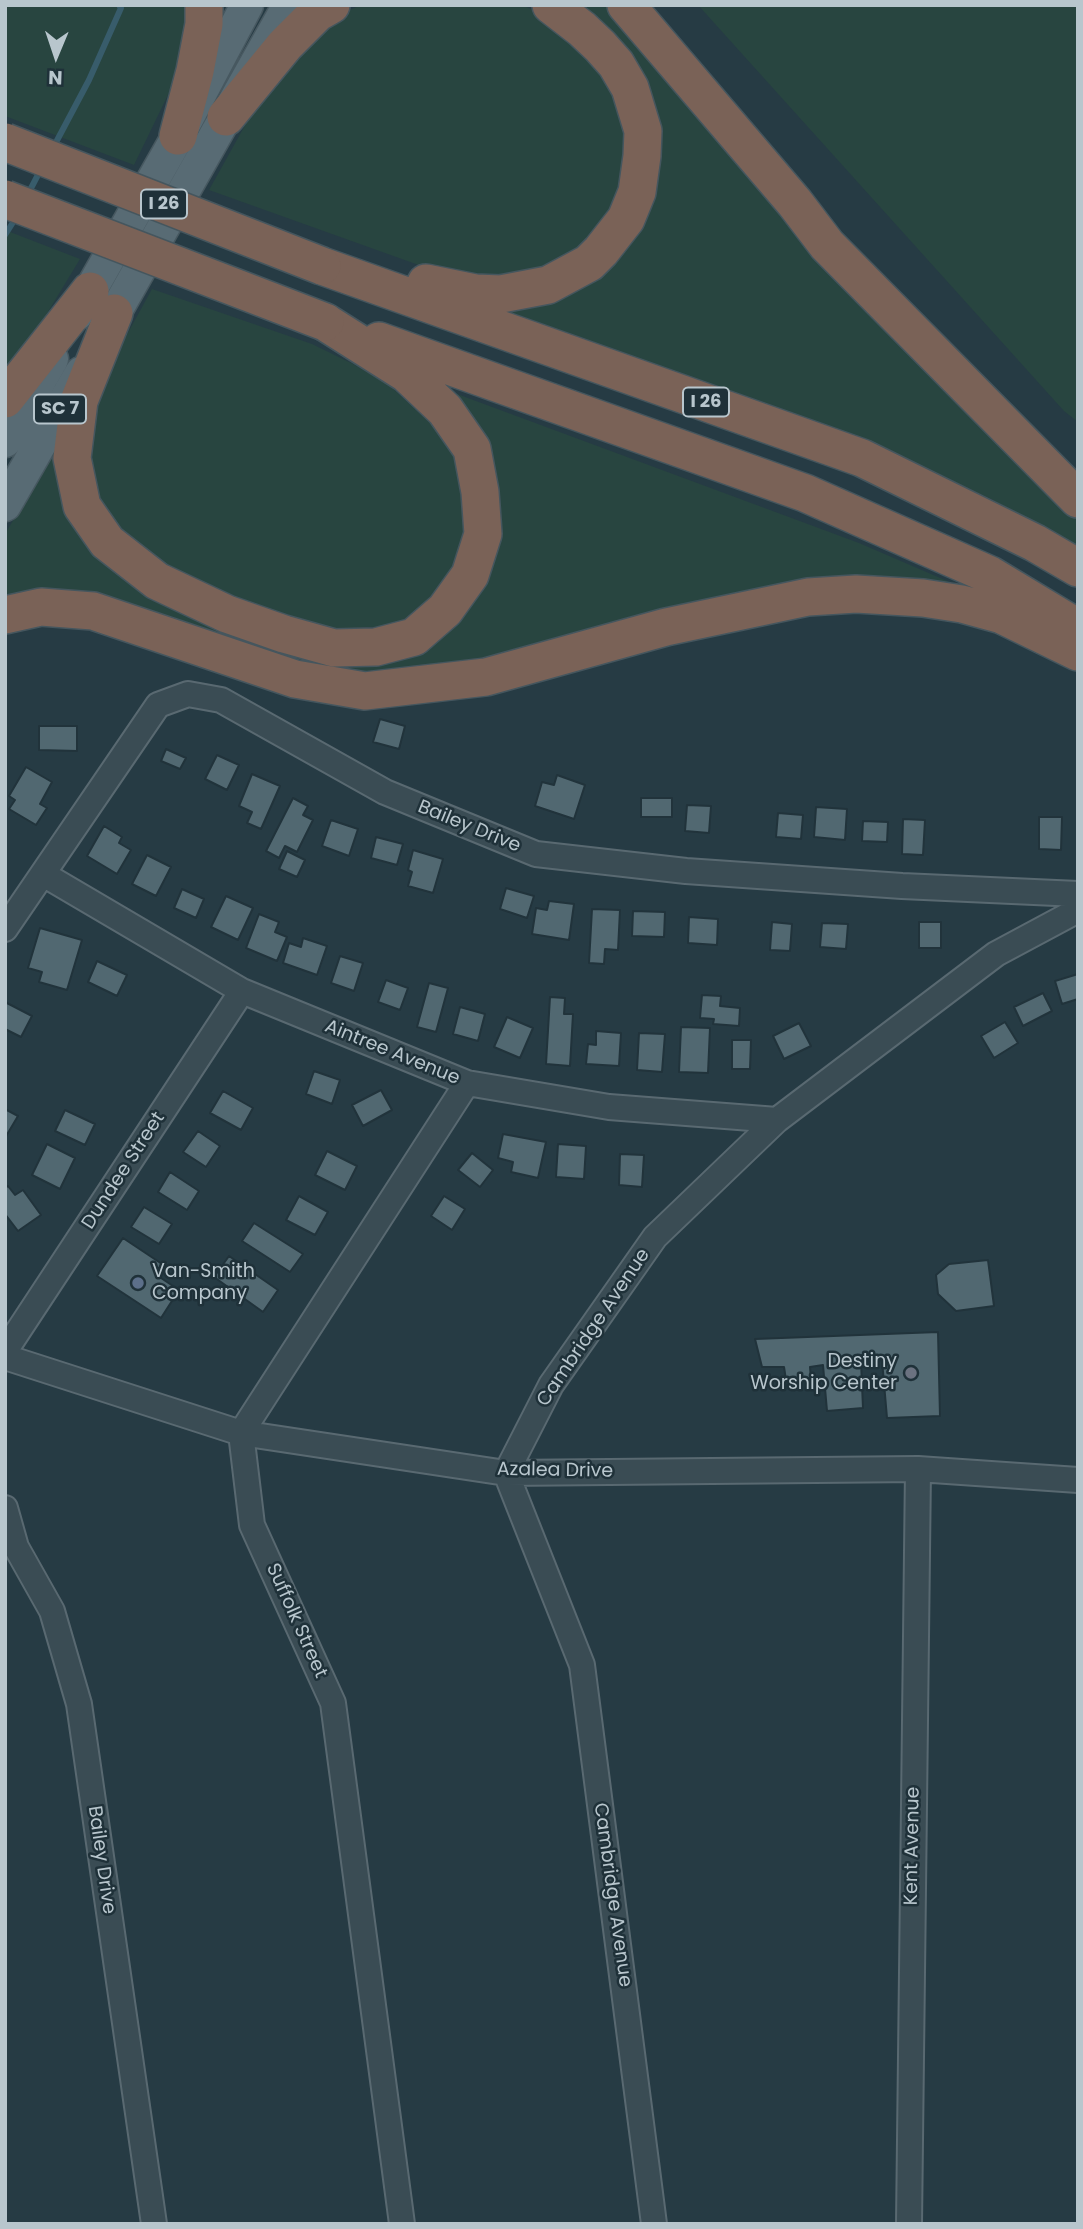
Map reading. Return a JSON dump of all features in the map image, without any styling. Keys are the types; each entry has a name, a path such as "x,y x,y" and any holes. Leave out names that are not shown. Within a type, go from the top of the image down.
{"highway":[{"path":"178,136 195,71 204,24 204,5"},
{"path":"226,117 285,45 317,13 331,5"},
{"path":"322,265 475,293 501,293 548,285 589,262 601,251 626,219 636,192 643,131 630,88 616,64 583,29 551,5"},
{"path":"626,5 795,203 827,245 1078,499"},
{"name":"I 26","path":"5,142 322,265 862,458 1035,543 1078,568"},
{"path":"5,199 325,322 805,494 990,575 1078,628"},
{"path":"102,302 79,401 72,458 82,506 107,541 157,581 227,614 334,648 376,647 414,637 445,610 470,575 484,534 480,492 472,449 445,410 407,374 325,322"},
{"path":"5,399 102,302"},
{"path":"5,615 41,607 93,611 295,679 365,691 486,677 666,627 808,597 856,594 923,598 962,604 1002,615 1078,652"}],"main road":[{"name":"SC 7","path":"5,505 178,136 247,5"},
{"name":"SC 7","path":"5,441 226,117 289,5"}],"street":[{"name":"Bailey Drive","path":"5,929 158,705 188,694 221,700 385,793 536,854 699,872 902,886 1078,894"},
{"name":"Aintree Avenue","path":"43,874 242,991 467,1083 609,1107 777,1119"},
{"name":"Cambridge Avenue","path":"654,2224 582,1665 506,1473 551,1385 655,1237 777,1119 996,954 1078,910"},
{"name":"Dundee Street","path":"5,1351 242,991"},
{"path":"241,1433 467,1083"},
{"name":"Azalea Drive","path":"5,1357 241,1433 506,1473 918,1469 1078,1480"},
{"name":"Suffolk Street","path":"241,1433 252,1525 333,1703 402,2224"},
{"name":"Kent Avenue","path":"909,2224 918,1469"},
{"name":"Bailey Drive","path":"5,1508 16,1547 52,1611 79,1704 154,2224"}],"green space":[{"path":"5,5 188,5 181,68 134,165 5,116"},
{"path":"361,5 523,5 550,19 589,51 618,95 628,145 623,185 606,219 586,244 554,267 489,279 427,268 209,190 277,68 343,13"},
{"path":"574,5 606,5 698,114 1078,510 1078,548 991,499 867,442 482,302 582,279 655,163"},
{"path":"698,5 1078,5 1078,422 1064,411"},
{"path":"5,230 80,259 5,383"},
{"path":"152,289 312,344 389,385 430,423 459,462 474,529 439,599 393,626 340,629 247,612 140,551 108,520 90,480 87,407"},
{"path":"449,391 859,543 996,602 945,590 373,678 5,600 5,534 56,448 72,513 237,632 428,641 468,612 495,554 500,517 497,481"}],"building":[{"path":"380,719 405,726 399,749 373,742"},
{"path":"39,726 77,726 77,751 39,750"},
{"path":"166,749 186,758 180,769 161,761"},
{"path":"217,755 239,765 227,790 205,779"},
{"path":"26,767 52,782 40,804 47,808 36,825 9,809 15,800 9,796"},
{"path":"252,774 280,786 261,829 247,823 252,812 239,806"},
{"path":"557,775 585,785 574,819 535,806 542,782 554,785"},
{"path":"293,798 308,806 303,815 313,820 297,852 285,846 279,858 266,851"},
{"path":"641,798 672,798 672,817 641,817"},
{"path":"687,805 711,806 709,833 685,831"},
{"path":"816,807 847,809 845,840 814,837"},
{"path":"778,813 803,815 801,839 776,837"},
{"path":"1039,817 1062,817 1061,850 1039,849"},
{"path":"903,819 925,820 923,855 902,854"},
{"path":"331,820 358,829 349,856 322,846"},
{"path":"863,821 888,822 887,842 862,841"},
{"path":"104,826 122,837 119,843 131,850 117,874 87,856"},
{"path":"376,837 403,844 397,865 371,858"},
{"path":"413,850 443,859 433,893 408,886 412,872 408,870"},
{"path":"287,851 305,860 297,877 279,869"},
{"path":"147,855 171,867 156,896 132,884"},
{"path":"506,888 534,896 527,918 500,909"},
{"path":"182,889 204,899 196,918 174,908"},
{"path":"226,896 253,908 238,940 211,927"},
{"path":"549,901 574,904 569,940 532,934 536,908 547,910"},
{"path":"592,909 620,910 618,950 605,949 604,964 589,963"},
{"path":"633,911 665,912 664,937 632,936"},
{"path":"259,914 279,922 275,932 287,937 277,961 246,948"},
{"path":"689,917 718,919 717,945 688,943"},
{"path":"772,922 792,924 790,951 770,950"},
{"path":"919,922 941,922 941,948 919,948"},
{"path":"822,923 848,924 846,949 820,947"},
{"path":"40,928 82,940 67,990 39,982 42,972 28,968"},
{"path":"303,938 327,946 317,975 283,963 289,943 301,947"},
{"path":"340,956 363,963 354,991 331,983"},
{"path":"97,961 127,975 117,996 88,982"},
{"path":"1078,974 1078,999 1062,1004 1055,981"},
{"path":"386,980 408,988 400,1010 378,1002"},
{"path":"429,983 448,988 436,1032 417,1027"},
{"path":"1043,993 1052,1011 1023,1026 1014,1007"},
{"path":"702,995 721,996 720,1006 740,1008 739,1026 713,1024 714,1019 700,1018"},
{"path":"550,997 565,998 564,1014 573,1014 570,1066 546,1064"},
{"path":"5,1002 32,1016 21,1037 5,1029"},
{"path":"460,1007 485,1014 478,1041 453,1034"},
{"path":"507,1017 533,1028 520,1058 494,1047"},
{"path":"1005,1022 1018,1043 994,1058 981,1036"},
{"path":"799,1023 811,1046 784,1059 773,1036"},
{"path":"681,1027 710,1028 708,1073 679,1072"},
{"path":"596,1031 621,1033 619,1066 586,1064 588,1044 596,1045"},
{"path":"639,1033 665,1034 662,1072 637,1070"},
{"path":"732,1040 751,1040 750,1069 732,1069"},
{"path":"314,1071 340,1080 332,1104 306,1094"},
{"path":"381,1090 392,1110 363,1126 352,1105"},
{"path":"223,1091 253,1108 241,1130 210,1113"},
{"path":"5,1109 18,1116 5,1138"},
{"path":"65,1110 95,1124 85,1145 55,1131"},
{"path":"198,1131 220,1146 206,1167 183,1152"},
{"path":"503,1134 546,1142 538,1178 511,1172 513,1162 498,1158"},
{"path":"47,1144 75,1158 60,1189 32,1175"},
{"path":"558,1144 586,1146 584,1179 556,1177"},
{"path":"327,1151 357,1166 345,1190 315,1175"},
{"path":"472,1153 493,1170 480,1187 458,1170"},
{"path":"620,1154 644,1155 642,1187 619,1185"},
{"path":"170,1172 199,1191 187,1210 158,1192"},
{"path":"8,1186 15,1195 23,1190 41,1215 18,1231 5,1214 5,1188"},
{"path":"299,1196 328,1212 315,1235 286,1220"},
{"path":"444,1196 465,1209 452,1230 431,1216"},
{"path":"144,1207 172,1224 159,1244 131,1227"},
{"path":"254,1223 303,1254 290,1272 242,1241"},
{"name":"Van-Smith Company","path":"123,1238 165,1266 158,1276 179,1290 161,1318 97,1276"},
{"path":"229,1256 278,1290 263,1312 214,1277"},
{"path":"988,1260 994,1306 956,1311 938,1294 936,1275 949,1264"},
{"name":"Destiny Worship Center","path":"938,1332 940,1416 887,1418 882,1360 861,1361 863,1408 827,1411 823,1365 810,1367 811,1380 786,1380 784,1367 762,1367 755,1339"}],"waterway":[{"path":"53,148 89,80 121,8 119,5"},
{"path":"28,194 41,169"},
{"path":"5,235 17,216"}],"place":[{"name":"Van-Smith Company","path":"138,1283"},
{"name":"Destiny Worship Center","path":"911,1373"}]}
